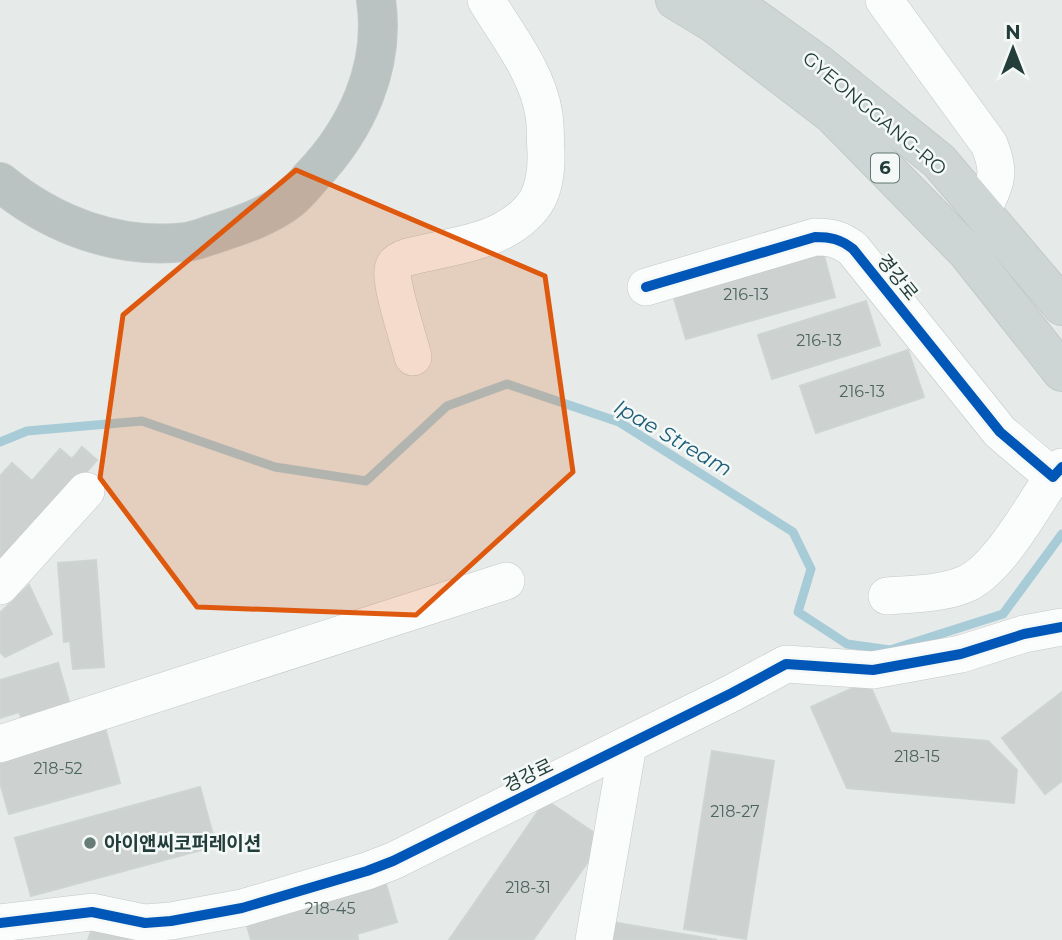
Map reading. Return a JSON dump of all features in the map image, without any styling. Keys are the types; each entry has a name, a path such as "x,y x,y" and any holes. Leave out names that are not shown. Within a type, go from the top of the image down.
{"highway":[{"path":"0,182 33,207 81,231 136,242 187,242 247,223 289,200 328,159 350,127 369,88 376,51 376,0"}],"main road":[{"name":"GYEONGGANG-RO","path":"675,0 713,23 833,115 967,252 1062,372"},
{"name":"GYEONGGANG-RO","path":"729,0 820,65 939,161 1062,306"}],"street":[{"path":"413,357 393,278 394,265 408,257 475,241 502,230 533,207 542,193 547,174 544,114 539,93 529,71 486,0"},
{"path":"884,0 989,144 996,161 997,177 982,212"},
{"name":"경강로","path":"646,287 815,237 832,237 842,241 853,249 1000,432 1057,472 990,567 978,577 949,590 887,596"},
{"path":"0,586 86,491"},
{"path":"0,744 506,581"},
{"name":"경강로","path":"0,923 92,912 135,922 172,921 242,908 393,861 732,694 786,664 847,670 896,667 974,651 1024,634 1062,627"},
{"path":"594,940 628,745"}],"highlighted area":[{"path":"296,170 545,276 573,472 416,615 197,607 100,478 123,315"}],"building":[{"path":"823,252 835,297 686,339 673,295"},
{"path":"866,301 880,345 772,379 758,335"},
{"path":"908,350 924,397 816,433 800,386"},
{"path":"82,447 97,460 0,570 0,476 12,463 32,481 60,449 72,459"},
{"path":"96,560 104,667 73,669 70,641 64,642 58,563"},
{"path":"29,585 52,634 5,657 0,652 0,613"},
{"path":"58,663 71,708 23,722 19,712 0,718 0,680"},
{"path":"868,681 891,733 988,741 1017,770 1014,803 847,788 811,707"},
{"path":"1062,692 1062,781 1045,794 1002,738"},
{"path":"104,724 120,783 9,814 0,783 0,753"},
{"path":"712,751 774,761 746,939 684,929"},
{"path":"200,787 216,846 31,896 15,838"},
{"path":"546,800 593,832 590,859 533,940 449,940"},
{"path":"383,874 397,922 357,934 358,939 355,940 251,940 244,915"},
{"path":"96,918 159,940 88,940"},
{"path":"612,922 717,940 608,940"}],"waterway":[{"name":"Ipae Stream","path":"0,442 27,431 142,421 275,467 366,481 447,406 507,384 619,422 793,532 811,569 798,612 847,644 890,650 1003,614 1062,534"}],"cycle path":[{"path":"646,287 815,237 839,241 853,249 1000,432 1053,477 1062,467"},
{"path":"0,923 92,912 145,923 242,908 393,861 786,664 873,670 961,654 1024,634 1062,627"}],"place":[{"name":"아이앤씨코퍼레이션","path":"90,843"}]}
